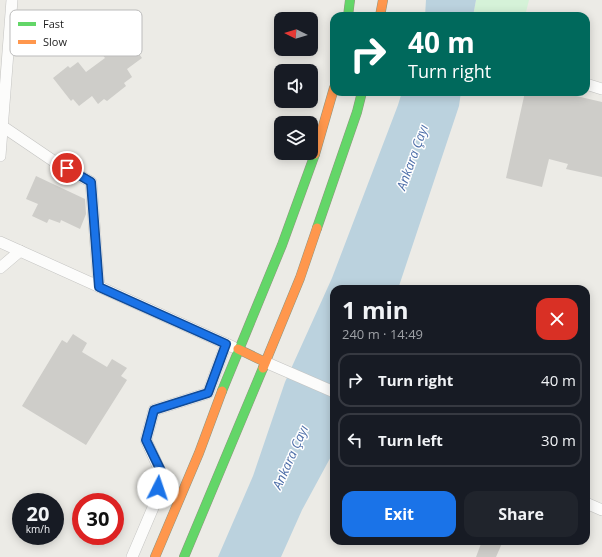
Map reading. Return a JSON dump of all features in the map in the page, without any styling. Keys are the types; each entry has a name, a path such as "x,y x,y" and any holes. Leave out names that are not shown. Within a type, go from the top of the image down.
{"main road":[{"path":"348,12 350,0"},
{"path":"381,12 383,0"},
{"path":"155,557 287,231 313,160 332,96"},
{"path":"184,557 300,278 344,153 361,96"},
{"path":"238,350 265,362"}],"street":[{"path":"11,10 12,0"},
{"path":"0,156 10,25"},
{"path":"590,85 602,89"},
{"path":"2,126 55,162 91,182 99,287"},
{"path":"0,242 238,350"},
{"path":"0,268 20,251"},
{"path":"132,557 155,503 162,473 146,440 154,410 208,393 226,344"},
{"path":"265,362 330,390"},
{"path":"590,505 602,510"}],"green space":[{"path":"476,0 529,0 526,12 474,12"}],"water":[{"path":"426,0 476,0 474,12 425,12"},
{"name":"Ankara Çayı","path":"401,96 460,96 459,106 399,285 330,285 330,458 302,510 281,557 218,557 253,476 285,382 332,278"}],"building":[{"path":"103,56 140,56 142,58 127,69 132,77 124,83 126,86 107,101 104,99 98,104 92,96 79,106 73,99 71,101 53,78 68,66 70,68 78,62 86,72 105,58"},
{"path":"524,96 576,96 602,102 602,177 566,169 568,164 549,159 542,187 506,178"},
{"path":"36,176 85,199 86,214 80,229 61,220 60,223 49,219 47,223 32,216 38,204 26,199"},
{"path":"73,334 87,343 82,352 107,367 112,359 127,368 121,376 127,380 86,445 22,406 62,340 67,343"},
{"path":"480,545 501,545 496,557 476,557"}],"traffic: fast":[{"path":"348,12 350,0"},
{"path":"317,228 357,112 361,96"},
{"path":"222,391 282,245 313,160"},
{"path":"184,557 263,368"}],"traffic: slow":[{"path":"381,12 383,0"},
{"path":"318,144 332,96"},
{"path":"263,368 300,278 317,228"},
{"path":"238,349 265,362"},
{"path":"155,557 199,453 222,391"}],"route":[{"path":"67,168 91,182 99,287 226,344 208,393 154,410 146,440 162,473 158,488"}]}
